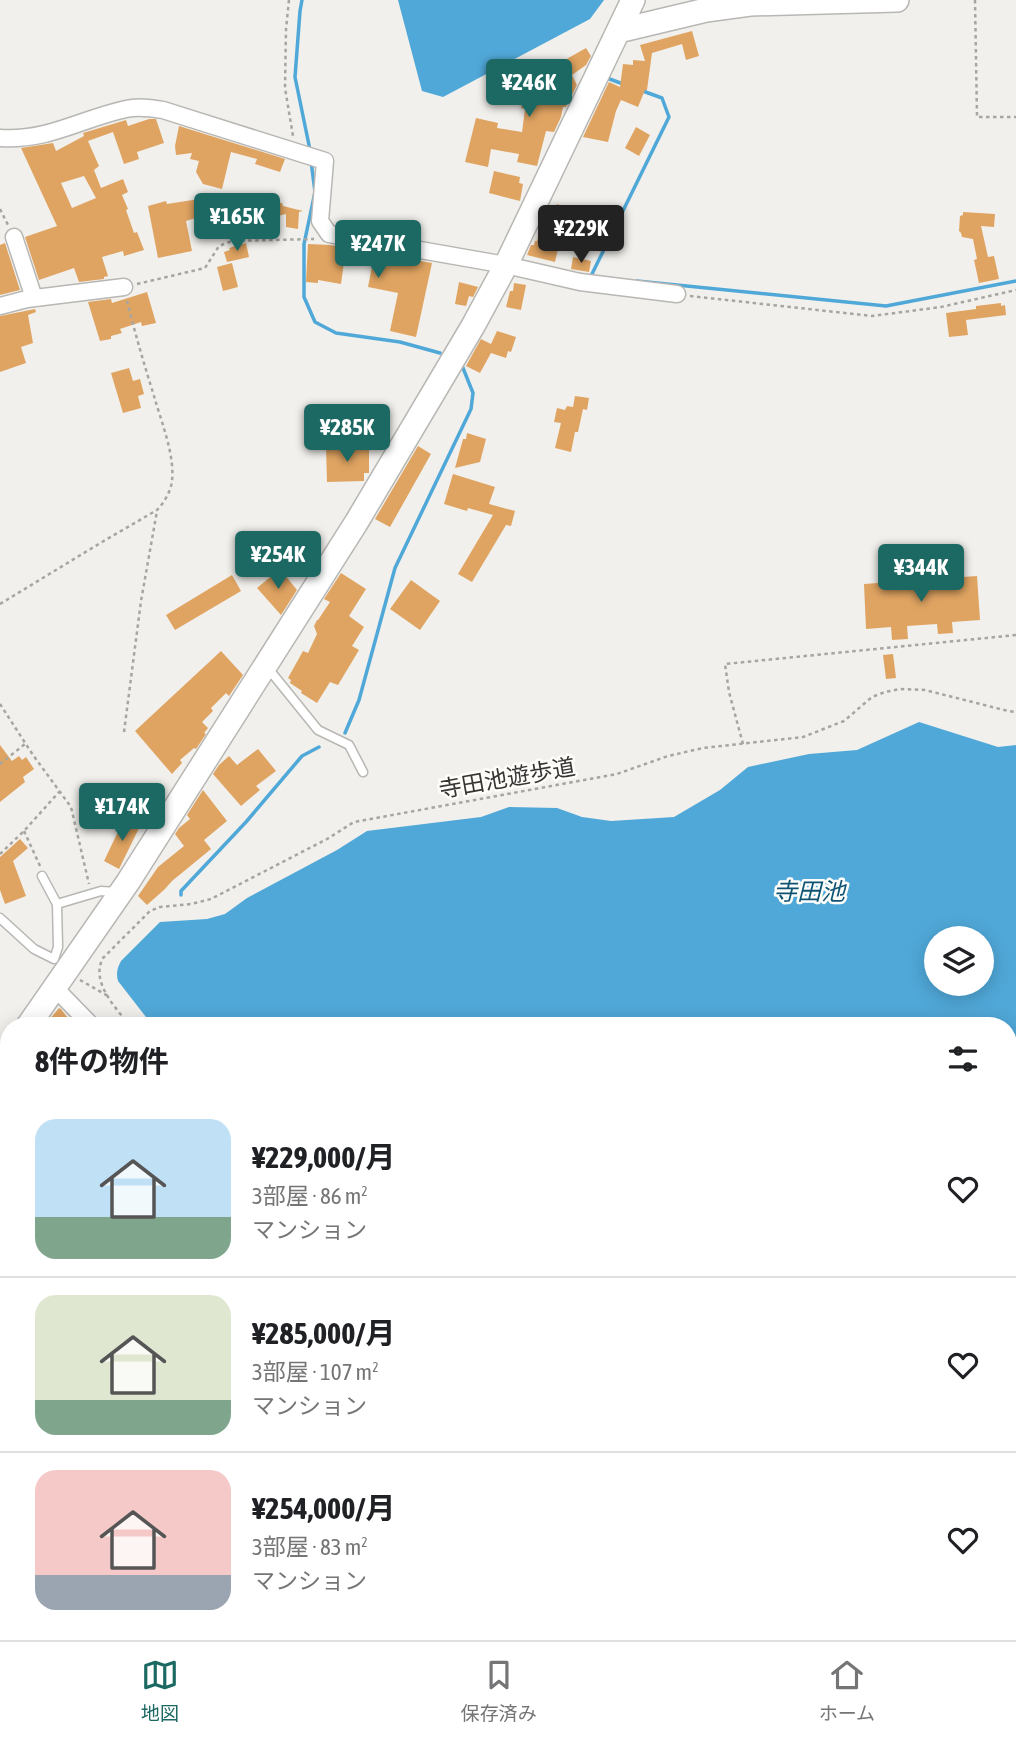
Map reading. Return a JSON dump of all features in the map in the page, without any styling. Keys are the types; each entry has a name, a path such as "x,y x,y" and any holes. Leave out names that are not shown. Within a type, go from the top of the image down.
{"street":[{"path":"34,1017 121,892 356,523 473,326 506,265 633,0"},
{"path":"618,31 750,2 897,0"},
{"path":"0,138 18,139 43,135 127,108 163,110 325,161 320,221 329,234 506,265 580,282 677,294"},
{"path":"14,237 34,298"},
{"path":"0,306 34,298 124,287"},
{"path":"54,987 83,1017"}],"lane":[{"path":"265,665 318,730 349,745 363,772"},
{"path":"0,918 34,949 54,959 58,947 57,904 42,876"},
{"path":"57,904 101,891 121,892"}],"path":[{"path":"289,0 285,88 296,152"},
{"path":"975,0 977,117 1016,117"},
{"path":"0,604 158,510 172,483 171,459 124,287 205,268 219,246 232,241 314,239"},
{"path":"677,294 872,316 942,307 1016,290"},
{"path":"124,732 141,601 158,510"},
{"path":"743,744 729,692 725,664 1016,635"},
{"name":"寺田池遊歩道","path":"123,1017 102,985 100,965 103,958 150,911 160,906 191,904 212,899 354,822 617,774 668,756 703,748 803,737 844,721 872,697 900,689 925,690 1016,712"},
{"path":"0,704 25,744 71,807 91,894"},
{"path":"0,764 25,744"},
{"path":"0,854 59,792"},
{"path":"24,831 43,872 42,876"}],"water":[{"path":"398,0 604,0 590,19 443,97 422,91"},
{"name":"寺田池","path":"919,722 998,747 1016,745 1016,1017 146,1017 118,981 117,971 121,961 160,922 207,919 225,914 247,898 367,831 481,817 509,807 557,808 582,817 611,821 674,817 720,790 748,767 809,754 857,750"}],"building":[{"path":"692,31 699,56 686,60 682,44 652,53 647,90 638,107 621,100 608,142 583,137 609,82 620,87 623,64 633,65 633,60 645,61 640,45"},
{"path":"586,48 591,56 586,65 572,75 577,85 566,107 563,107 554,132 546,131 537,166 517,162 519,154 491,149 488,167 465,162 476,118 498,123 497,128 522,132 525,109 521,108 524,90 552,94 552,76 549,69"},
{"path":"156,119 164,143 137,152 139,159 124,164 113,132 88,141 99,166 94,170 101,188 123,179 128,192 122,195 128,209 126,210 134,233 137,232 144,250 124,256 123,251 102,257 108,276 104,279 79,282 74,268 39,280 25,237 57,226 21,148 53,143 56,151 84,136 83,133 126,120 128,126","holes":["84,176 96,198 72,208 61,183"]},
{"path":"179,126 285,159 280,172 255,164 257,159 231,152 222,189 203,184 196,172 199,161 190,159 192,153 176,155"},
{"path":"636,127 650,135 639,156 625,148"},
{"path":"494,171 520,177 519,183 523,184 520,201 489,193"},
{"path":"248,198 282,203 283,206 303,211 299,212 298,229 286,227 286,214 265,219 262,233 242,231"},
{"path":"199,199 202,216 186,221 192,251 158,258 148,206 166,201 167,204"},
{"path":"557,204 570,209 564,223 551,218"},
{"path":"963,212 995,214 994,227 981,226 988,257 994,256 999,279 979,283 973,239 962,237 959,231 960,216"},
{"path":"539,234 557,238 556,243 559,244 555,262 527,255"},
{"path":"5,243 20,290 0,295 0,245"},
{"path":"246,243 249,257 227,262 224,252"},
{"path":"308,244 330,245 432,263 416,337 390,331 398,293 368,287 373,261 345,255 341,284 318,280 318,283 306,282"},
{"path":"573,257 591,261 589,272 571,269"},
{"path":"232,263 238,287 223,291 217,267"},
{"path":"459,282 478,287 473,297 469,296 466,306 455,304"},
{"path":"514,283 526,285 521,310 506,307"},
{"path":"147,292 156,323 142,326 141,322 120,329 122,333 111,336 111,339 100,341 88,302 111,299 112,303"},
{"path":"1001,303 1001,306 1005,305 1006,315 966,320 968,335 949,337 946,313"},
{"path":"35,309 36,312 28,315 33,343 21,347 26,363 0,372 0,316"},
{"path":"497,331 516,337 506,358 491,353 480,373 466,366 481,339 491,344"},
{"path":"129,368 133,381 140,379 144,394 138,396 141,408 123,413 111,373"},
{"path":"575,396 589,398 587,410 583,409 578,432 575,432 571,452 555,448 561,423 554,422 557,408 565,410 567,406 573,407"},
{"path":"467,433 486,439 480,462 455,468 463,439 466,439"},
{"path":"369,446 369,473 364,473 364,481 327,482 326,447"},
{"path":"418,446 431,454 390,527 375,519"},
{"path":"453,474 495,487 489,504 515,511 511,526 506,525 472,582 458,574 493,515 444,504"},
{"path":"280,569 297,590 281,615 257,588"},
{"path":"341,573 366,589 349,616 364,627 352,646 359,650 338,685 330,682 317,703 301,693 288,678 303,651 308,653 317,634 314,626 330,602 324,599"},
{"path":"232,575 241,591 175,630 166,615"},
{"path":"977,576 980,620 952,622 953,633 938,634 937,624 907,626 908,639 892,640 891,627 866,629 864,584"},
{"path":"411,580 440,601 420,630 390,609"},
{"path":"221,651 243,675 229,696 226,693 211,708 213,711 202,722 208,728 204,733 206,734 196,749 180,760 182,763 172,774 135,731"},
{"path":"893,654 896,678 886,679 883,655"},
{"path":"0,745 12,761 19,756 22,760 26,757 34,769 23,777 25,782 0,802"},
{"path":"258,749 276,771 256,786 260,790 241,806 213,774 229,756 237,765"},
{"path":"203,790 227,821 204,840 211,849 147,905 138,896 158,867 184,846 175,834 190,819 187,815"},
{"path":"125,817 141,824 119,869 104,861"},
{"path":"20,839 28,848 13,861 26,896 5,904 0,890 0,857"},
{"path":"59,1008 67,1017 52,1017"}],"waterway":[{"path":"302,0 295,77 310,150"},
{"path":"607,78 623,84"},
{"path":"594,277 591,276 669,117 662,98 640,90"},
{"path":"311,161 315,192 304,244 304,297 315,322 336,333 400,342 440,353"},
{"path":"637,281 886,306 1016,281"},
{"path":"345,733 359,700 395,568 471,409 473,393 461,363"},
{"path":"181,895 181,891 246,822 302,756 319,747"}]}
